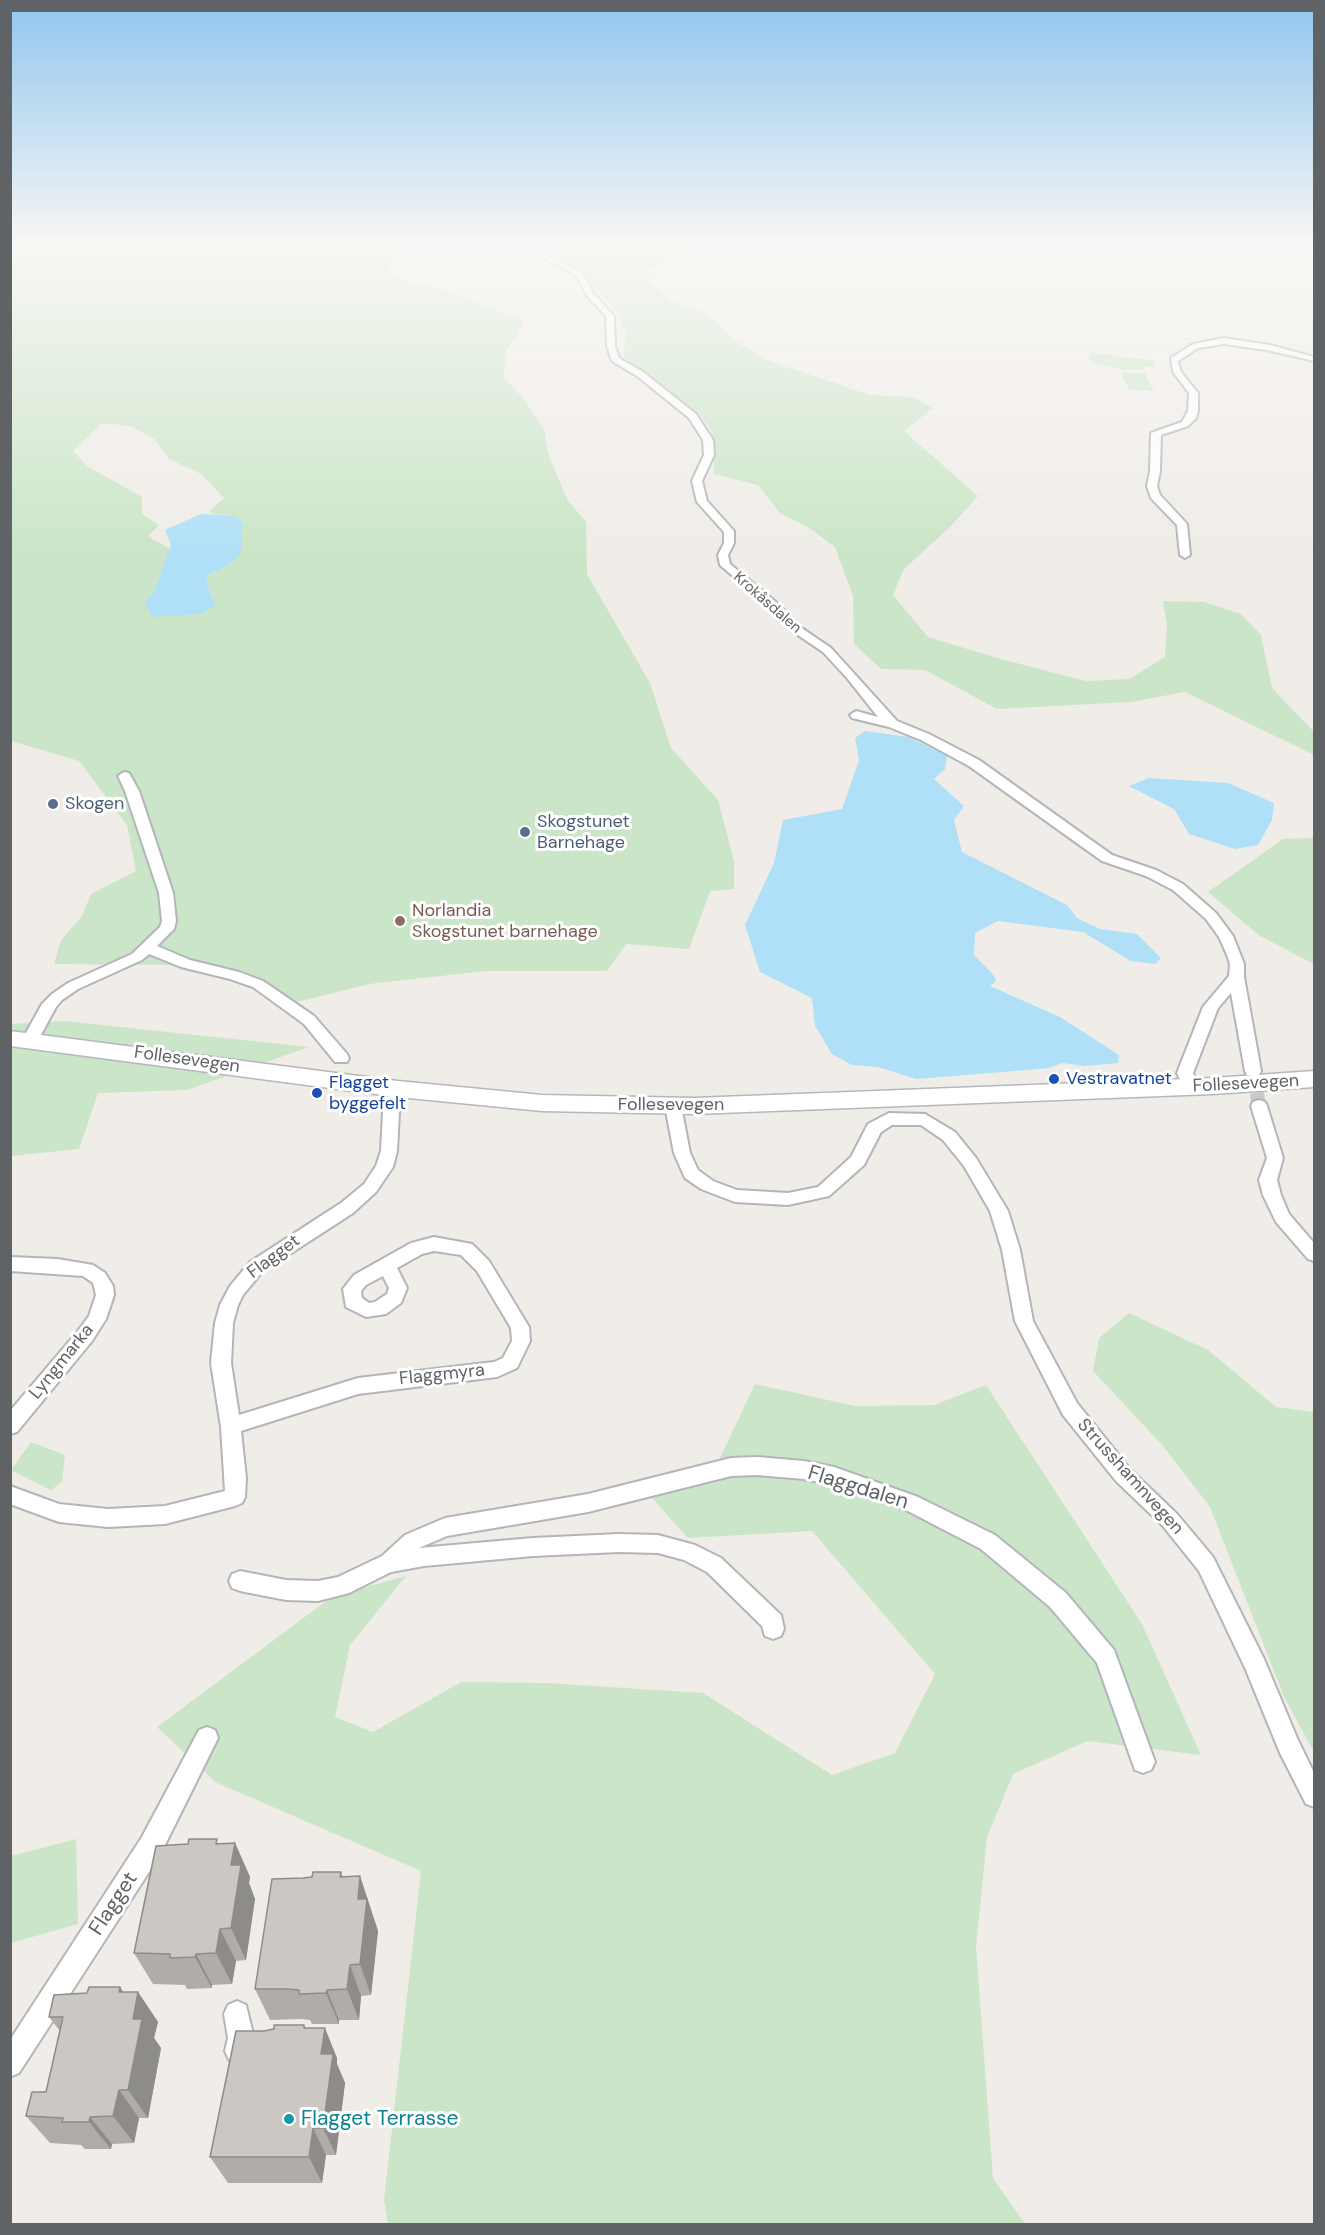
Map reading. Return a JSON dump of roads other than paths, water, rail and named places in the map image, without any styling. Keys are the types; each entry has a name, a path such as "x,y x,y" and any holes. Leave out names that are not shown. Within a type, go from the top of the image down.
{"main road":[{"name":"Follesevegen","path":"20,1039 398,1089 542,1103 674,1106 1191,1087 1314,1079"}],"street":[{"name":"Krokåsdalen","path":"612,348 615,359 640,374 693,417 704,431 710,447 709,455 699,474 699,492 702,502 729,531 729,543 723,555 725,565 773,605 796,629 826,650 893,724"},
{"path":"1185,555 1182,524 1155,496 1152,486 1155,471 1156,433 1185,424 1191,418 1193,411 1194,393 1177,372 1174,360 1191,348"},
{"path":"1272,348 1314,359"},
{"name":"Krokåsdalen","path":"856,715 893,724 925,737 974,763 1107,858 1178,886 1211,916 1226,936 1237,964 1236,977 1253,1071"},
{"name":"Follesevegen","path":"20,1039 57,997 73,986 137,957 167,929 169,921 166,893 132,791 124,776"},
{"path":"149,948 186,964 234,975 258,984 309,1020 341,1058"},
{"path":"1191,1087 1185,1073 1211,1007 1236,977"},
{"name":"Flagget","path":"10,1495 59,1513 108,1518 165,1515 235,1497 236,1478 224,1386 222,1345 227,1314 236,1291 256,1267 347,1208 370,1188 384,1167 389,1151 391,1112 398,1089"},
{"name":"Strusshamnvegen","path":"674,1106 682,1154 691,1174 707,1185 735,1196 788,1199 823,1192 858,1161 874,1128 889,1119 925,1120 949,1136 970,1162 999,1211 1011,1250 1024,1321 1070,1409 1123,1475 1170,1520 1206,1564 1256,1666 1288,1745 1314,1796"},
{"path":"1259,1106 1275,1158 1268,1179 1272,1195 1282,1217 1314,1254"},
{"name":"Flaggmyra","path":"231,1427 245,1420 358,1386 497,1369 510,1363 521,1341 520,1327 483,1266 466,1249 434,1244 417,1248 385,1267"},
{"name":"Lyngmarka","path":"10,1264 87,1270 99,1278 104,1286 105,1295 102,1308 85,1336 10,1426"},
{"name":"Flaggdalen","path":"389,1563 412,1542 445,1527 588,1503 731,1467 780,1467 834,1476 911,1503 988,1542 1058,1600 1106,1657 1143,1762"},
{"name":"Flaggdalen","path":"240,1581 286,1590 318,1591 341,1586 389,1563 424,1557 533,1547 620,1543 658,1544 688,1552 714,1565 773,1622 773,1629"},
{"name":"Flagget","path":"10,2064 151,1846 207,1738"},
{"path":"233,2078 241,2038 237,2014"}],"water":[{"path":"201,514 233,515 243,524 240,555 225,567 206,576 216,605 201,614 152,617 145,602 154,592 171,545 165,530"},
{"name":"Vestravatnet","path":"865,731 909,737 947,756 945,769 934,779 964,806 954,820 962,852 1067,905 1077,918 1100,929 1137,934 1161,958 1155,964 1131,961 1083,932 998,921 975,933 974,955 993,974 996,981 990,986 1060,1017 1119,1055 1118,1063 1084,1066 1063,1063 1049,1068 916,1079 878,1067 852,1065 832,1054 815,1026 812,998 760,972 745,925 774,863 783,820 842,809 859,760 855,738"},
{"path":"1149,778 1228,783 1274,803 1272,820 1258,845 1235,849 1189,834 1174,809 1129,786"}],"tunnel":[{"path":"1253,1071 1259,1106"}],"place":[{"name":"Skogen","path":"53,804"},
{"name":"Skogstunet Barnehage","path":"525,832"},
{"name":"Norlandia Skogstunet barnehage","path":"400,921"},
{"name":"Vestravatnet","path":"1054,1079"},
{"name":"Flagget byggefelt","path":"317,1093"},
{"name":"Flagget Terrasse","path":"289,2119"}]}
